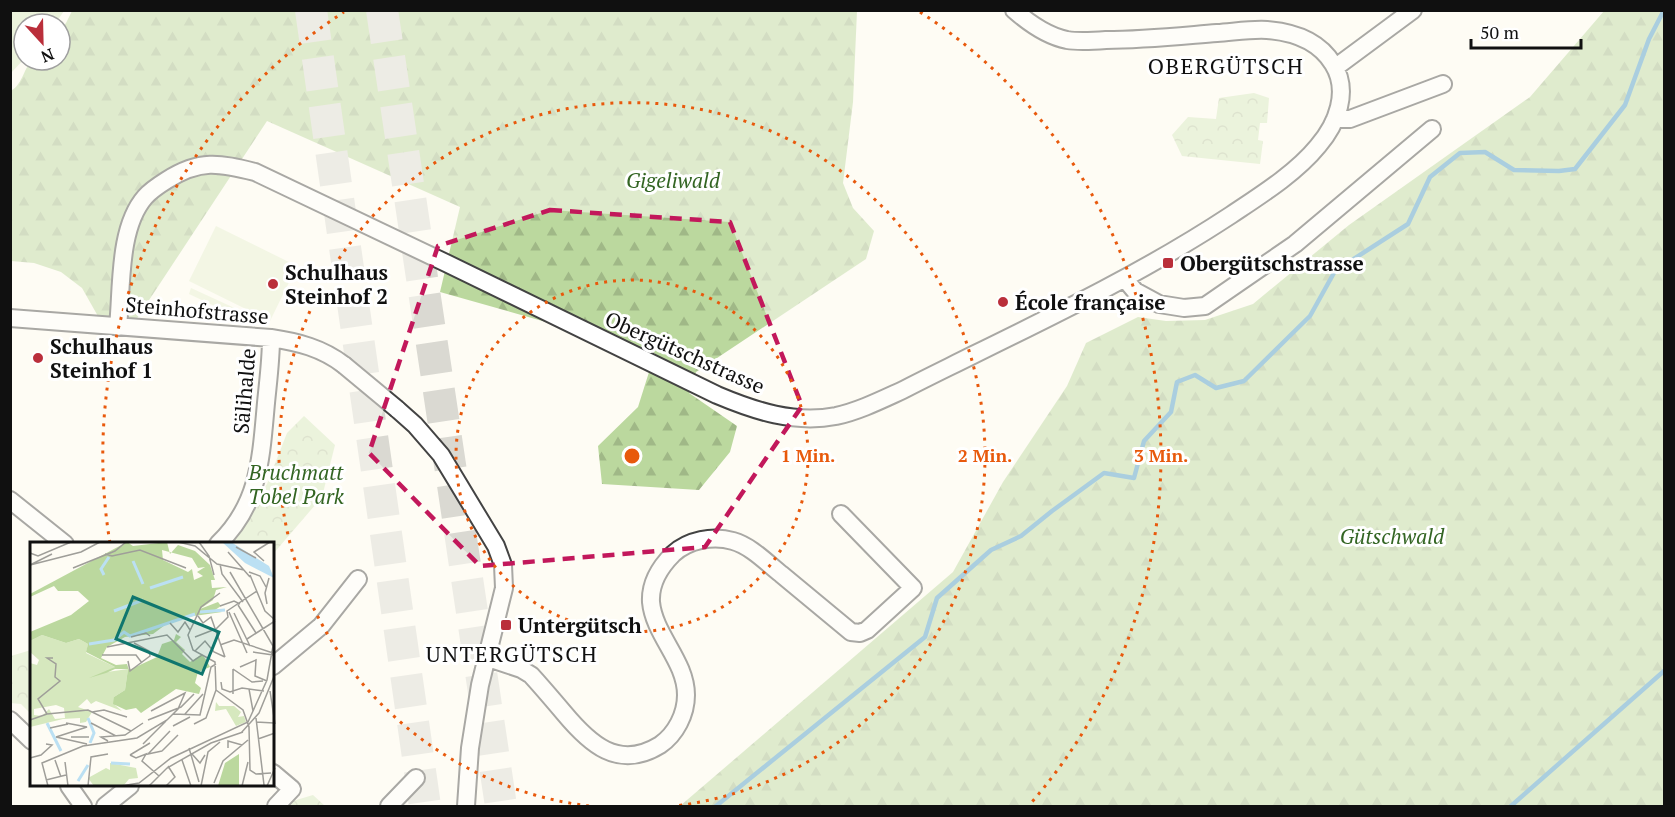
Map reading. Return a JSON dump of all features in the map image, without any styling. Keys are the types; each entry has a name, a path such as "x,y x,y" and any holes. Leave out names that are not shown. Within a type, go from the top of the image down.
{"street":[{"path":"1014,10 1044,32 1067,40 1121,40 1265,30 1292,34 1318,46 1336,67 1413,10"},
{"name":"Obergütschstrasse","path":"118,327 126,242 137,207 155,187 182,170 204,164 227,165 255,172 717,395 751,409 788,418 838,416 872,405 1125,279 1197,238 1255,199 1310,155 1320,144 1335,119 1340,105 1342,92 1336,67"},
{"path":"1335,119 1350,119 1443,84"},
{"path":"1125,279 1135,291 1159,304 1184,308 1205,306 1295,244 1432,129"},
{"name":"Steinhofstrasse","path":"10,318 271,338 308,345 334,357 415,425 441,455 482,522 500,555 505,576 480,685 470,748 466,807"},
{"name":"Sälihalde","path":"220,542 234,526 252,496 258,474 271,338"},
{"path":"10,500 62,542"},
{"path":"488,658 521,669 531,675 582,735 600,748 611,753 628,755 656,747 667,740 677,727 684,711 686,696 682,675 654,618 651,600 654,581 660,570 674,554 692,543 708,539 734,541 758,555 851,632 860,633 867,630 912,588 841,514"},
{"path":"274,665 321,626 358,579"},
{"path":"10,720 30,739"},
{"path":"274,774 292,789 276,807"},
{"path":"389,807 416,778"},
{"path":"70,787 83,807"},
{"path":"105,807 129,787"}],"highlighted area":[{"path":"550,210 730,222 802,406 705,547 480,566 369,453 438,246"}],"green space":[{"path":"11,10 64,11 12,12 11,73"},
{"name":"Gigeliwald","path":"857,11 853,102 843,183 853,208 874,231 866,259 696,372 689,393 737,426 730,452 699,490 602,484 598,446 638,407 655,353 440,292 460,207 267,121 132,326 99,318 82,288 61,272 34,263 11,261 10,91 20,82 25,72 72,72 72,12"},
{"name":"Gütschwald","path":"1604,11 1664,11 1664,806 680,806 953,572 1003,482 1067,386 1086,343 1138,317 1166,321 1205,320 1253,304 1349,225 1530,97"},
{"path":"1254,93 1269,98 1267,123 1260,123 1258,140 1263,141 1260,164 1182,156 1172,135 1188,117 1216,119 1219,98"},
{"path":"216,226 297,266 270,321 189,281"},
{"path":"191,288 241,311 238,317 189,294"},
{"name":"Bruchmatt Tobel Park","path":"304,416 335,445 322,497 274,553 274,542 228,542 267,484 287,433"},
{"path":"30,651 30,713 21,704 10,703 11,656"},
{"path":"313,795 325,806 288,806 293,801"}],"waterway":[{"path":"716,806 925,637 937,598 991,550 1021,536 1104,473 1134,478 1144,441 1171,412 1177,382 1195,375 1216,388 1244,381 1310,316 1335,271 1408,224 1430,177 1460,153 1485,152 1514,170 1575,169 1625,105 1649,39 1664,10"},
{"path":"1511,806 1664,671"}],"tunnel":[{"path":"311,10 425,806"},
{"path":"382,10 501,806"}],"place":[{"name":"Obergütschstrasse","path":"1168,263"},
{"name":"Schulhaus Steinhof 2","path":"273,284"},
{"name":"École française","path":"1003,302"},
{"name":"Schulhaus Steinhof 1","path":"38,358"},
{"name":"Untergütsch","path":"506,625"}],"district":[{"name":"OBERGÜTSCH","path":"1226,65"},
{"name":"UNTERGÜTSCH","path":"512,653"}]}
